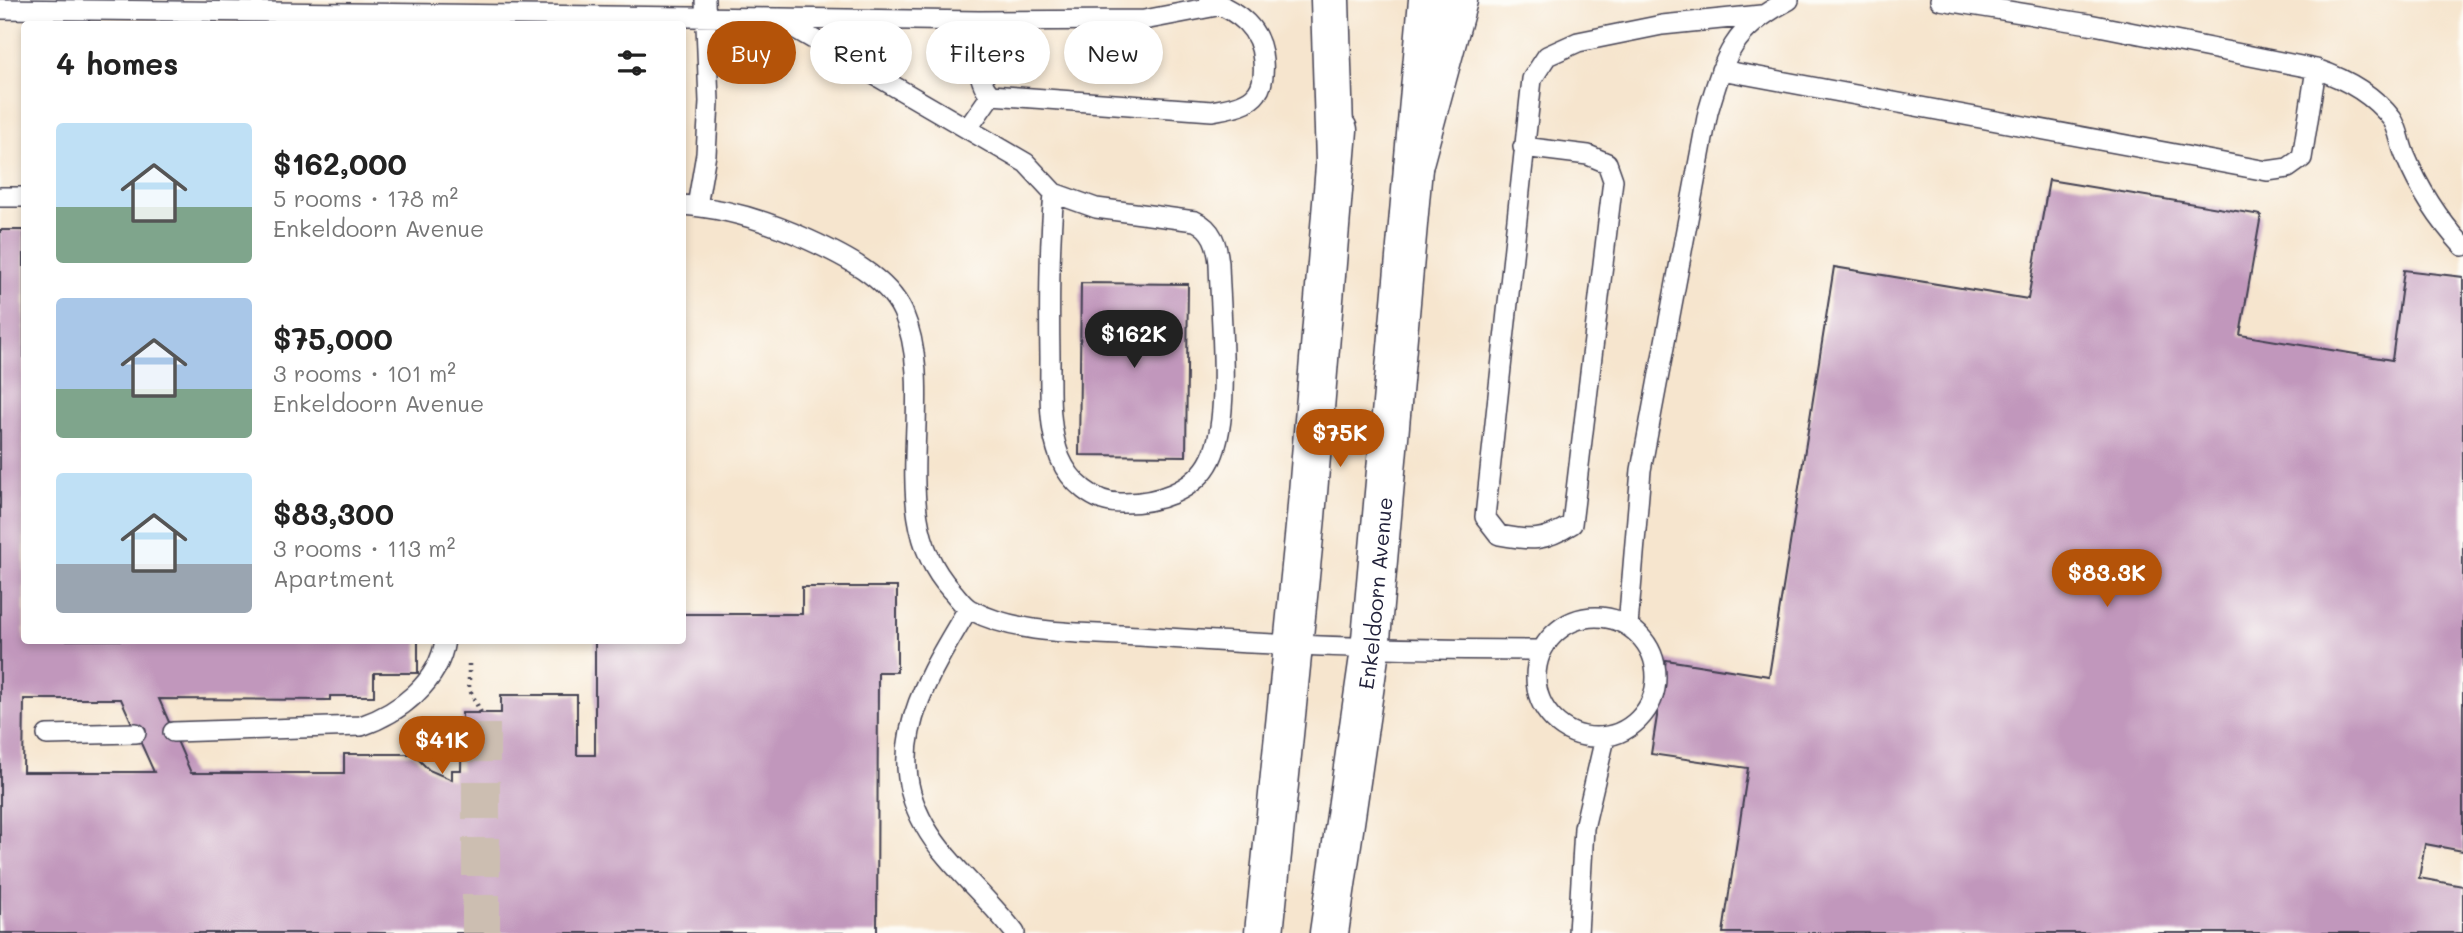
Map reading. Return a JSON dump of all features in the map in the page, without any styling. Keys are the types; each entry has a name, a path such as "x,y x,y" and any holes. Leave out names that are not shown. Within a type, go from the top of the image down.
{"street":[{"path":"1330,0 1335,162"},
{"path":"1264,933 1293,647 1348,0"},
{"name":"Enkeldoorn Avenue","path":"1329,933 1370,650 1429,0"},
{"path":"1413,167 1458,0"}],"lane":[{"path":"1628,626 1641,470 1708,112 1721,70 1737,37 1761,15 1789,0"},
{"path":"1940,0 2089,24 2316,69 2344,78 2366,93 2393,121 2405,155 2424,193 2442,223 2463,246"},
{"path":"0,9 403,13 705,9 777,18 979,21 1144,20 1216,3 1251,24 1262,44 1264,75 1257,94 1240,105 1212,111 991,94 982,84"},
{"path":"705,9 709,102 706,154 690,205 752,218 843,256 882,285 902,311 911,343 917,505 925,548 942,580 968,609 1026,627 1293,647 1542,650"},
{"path":"1523,148 1588,155 1607,163 1613,180 1572,524 1550,539 1522,539 1499,535 1485,517 1523,148 1532,79 1548,56 1578,42 1662,25 1761,15"},
{"path":"777,18 1026,163 1054,193 1115,212 1195,221 1205,226 1217,248 1222,403 1212,458 1188,485 1172,495 1138,504 1113,503 1089,494 1073,480 1061,460 1053,435 1051,398 1054,193"},
{"path":"1721,70 2267,171 2288,168 2302,158 2316,69"},
{"path":"968,128 991,94"},
{"path":"0,197 21,197"},
{"path":"968,609 928,676 917,701 909,732 908,770 917,813 946,856 992,904 1015,933"},
{"path":"1588,617 1609,618 1628,626 1644,640 1654,658 1657,679 1653,700 1641,718 1625,731 1605,738 1586,738 1568,732 1552,720 1542,705 1536,687 1536,668 1542,650 1552,635 1568,623 1588,617"},
{"path":"173,732 361,726 385,718 420,691 442,644"},
{"path":"47,735 136,733"},
{"path":"1578,933 1584,828 1605,738"}],"path":[{"path":"469,660 469,688 481,713"}],"building":[{"path":"2049,180 2261,215 2240,335 2392,360 2404,270 2463,277 2463,851 2425,844 2419,878 2463,886 2463,933 1723,933 1748,768 1651,754 1666,660 1769,676 1834,267 2028,299"},
{"path":"0,230 21,230 21,644 418,644 418,673 374,673 374,696 330,696 330,700 159,699 191,773 344,773 344,754 413,754 429,770 452,780 452,770 461,770 462,713 501,713 501,695 577,695 577,755 595,755 595,644 686,644 686,614 802,614 802,587 897,587 897,672 878,672 877,933 0,933","holes":["24,699 121,699 154,772 23,772"]},
{"path":"1081,283 1188,284 1186,456 1079,455"}],"tunnel":[{"path":"481,713 481,933"}]}
